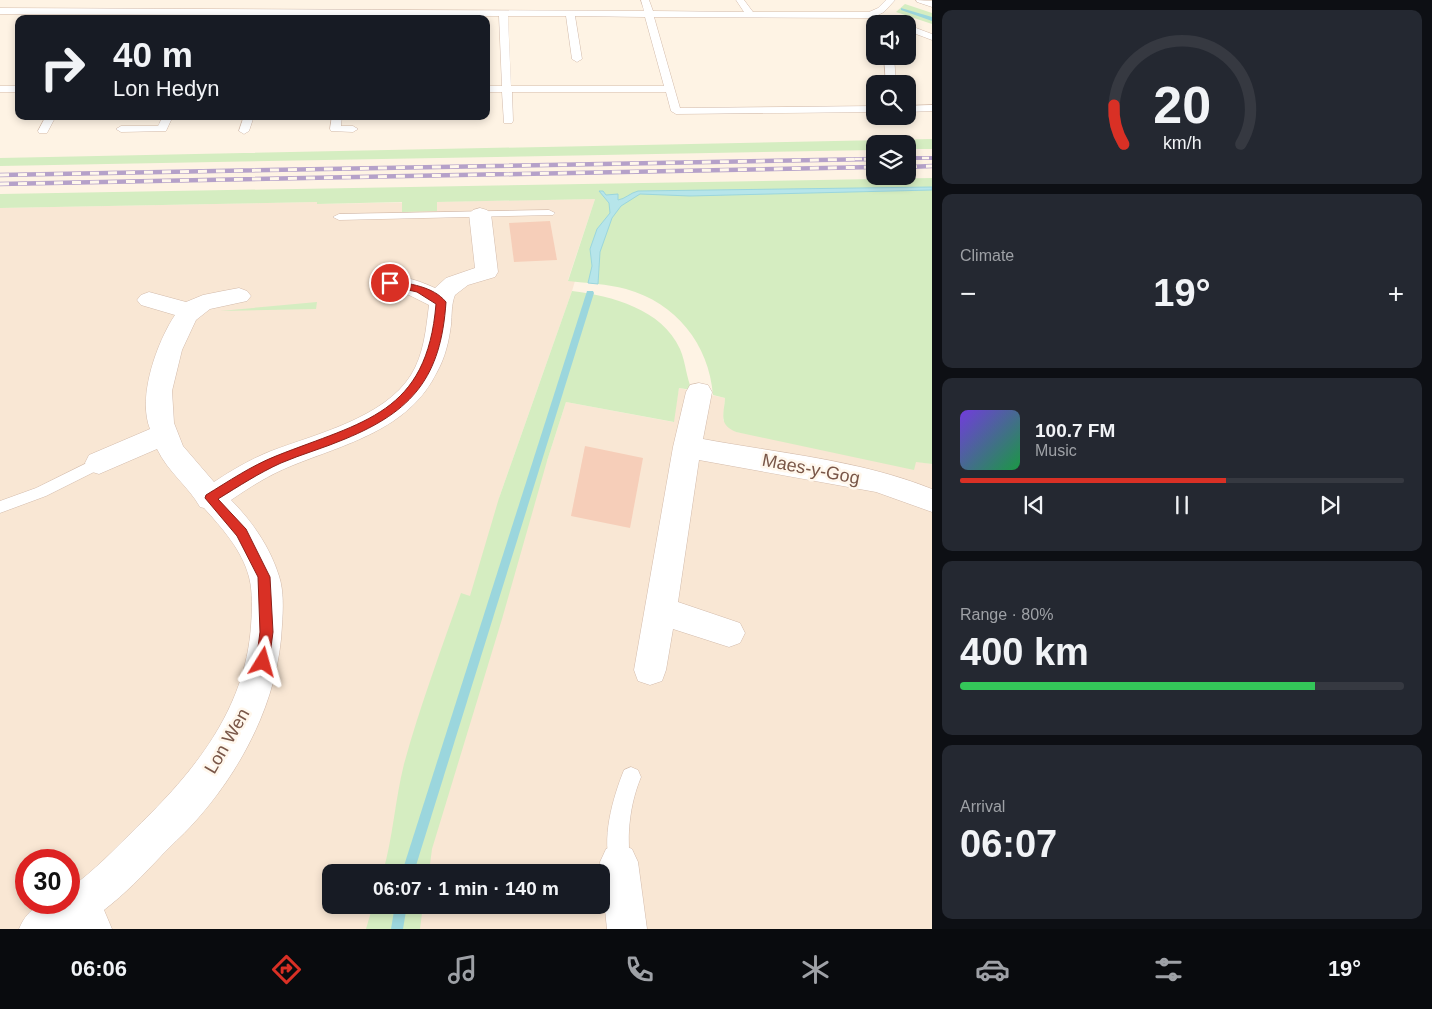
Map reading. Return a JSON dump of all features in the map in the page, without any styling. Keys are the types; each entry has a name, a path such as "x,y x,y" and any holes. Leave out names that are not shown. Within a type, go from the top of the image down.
{"street":[{"path":"210,498 246,476 278,460 342,436 374,421 399,404 413,391 423,375 439,328 443,295 448,288 472,276 487,272 480,214"},
{"path":"390,283 420,290 432,295 441,302"},
{"path":"149,300 189,311 203,303 239,296"},
{"name":"Lon Wen","path":"39,929 87,916 131,860 184,807 219,760 239,727 256,689 267,632 264,577 242,532 188,473 169,446 160,424 158,406 160,380 171,347 189,311"},
{"path":"650,670 662,611 687,447 700,392"},
{"path":"99,463 164,434"},
{"name":"Maes-y-Gog","path":"687,447 876,481 932,501"},
{"path":"662,611 729,634"},
{"path":"618,862 627,929"}],"lane":[{"path":"49,13 56,0"},
{"path":"117,11 124,0"},
{"path":"187,12 192,0"},
{"path":"257,12 261,0"},
{"path":"311,12 314,0"},
{"path":"645,0 676,111 866,109"},
{"path":"740,0 750,14"},
{"path":"454,15 576,11 649,14 870,15 881,10 891,0"},
{"path":"920,0 932,4"},
{"path":"0,11 49,13 117,11 128,15 187,12 204,15 257,12 275,15 311,12 346,15"},
{"path":"576,11 577,59"},
{"path":"503,13 508,121"},
{"path":"916,31 932,37"},
{"path":"0,89 15,89"},
{"path":"490,89 670,90"},
{"path":"916,108 932,108"},
{"path":"42,131 49,120"},
{"path":"121,129 162,129 166,120"},
{"path":"244,131 248,120"},
{"path":"336,120 335,129 353,129"},
{"path":"339,217 549,213"},
{"path":"0,507 41,492 99,463"},
{"path":"618,862 618,819 624,794 631,778"}],"shaded area":[{"path":"595,199 568,280 575,281 572,291 499,498 547,461 566,402 673,422 679,388 725,398 723,420 736,432 932,464 932,929 0,929 0,208 317,202 317,204"}],"green space":[{"path":"905,4 932,13 932,24 916,19 916,15 905,15 896,12"},
{"path":"916,139 932,139 932,149 916,149"},
{"path":"866,140 866,150 0,166 0,158"},
{"path":"916,178 932,178 932,464 916,462 914,470 736,432 730,429 723,418 725,398 713,395 705,359 687,328 674,315 644,295 626,289 568,281 595,199 437,202 437,211 402,212 402,202 0,208 0,194 866,179 866,185 916,185"},
{"path":"572,291 619,301 648,314 661,324 672,335 680,349 692,390 679,388 674,422 566,402 432,849 430,864 385,864 398,791 410,742 461,593 470,596 499,498"},
{"path":"317,302 316,309 220,311"},
{"path":"370,914 422,914 420,929 366,929"}],"water":[{"path":"932,187 932,190 690,196 640,194 621,206 612,218 600,252 598,284 588,283 592,266 590,249 597,229 610,213 609,203 599,191 603,191 606,195 618,194 618,200 638,191"}],"building":[{"path":"550,221 557,260 514,262 509,223"},
{"path":"585,446 643,458 630,528 571,516"}],"waterway":[{"path":"903,9 932,19"},
{"path":"411,864 590,293"},
{"path":"397,929 400,914"}],"railway":[{"path":"916,158 932,158"},
{"path":"0,175 875,159 855,159"},
{"path":"916,167 932,166"},
{"path":"0,184 866,167"}],"route":[{"path":"263,662 267,632 264,577 242,532 210,498 246,476 278,460 342,436 374,421 399,404 413,391 423,375 434,346 439,328 441,302 432,295 420,290 390,283"}]}
